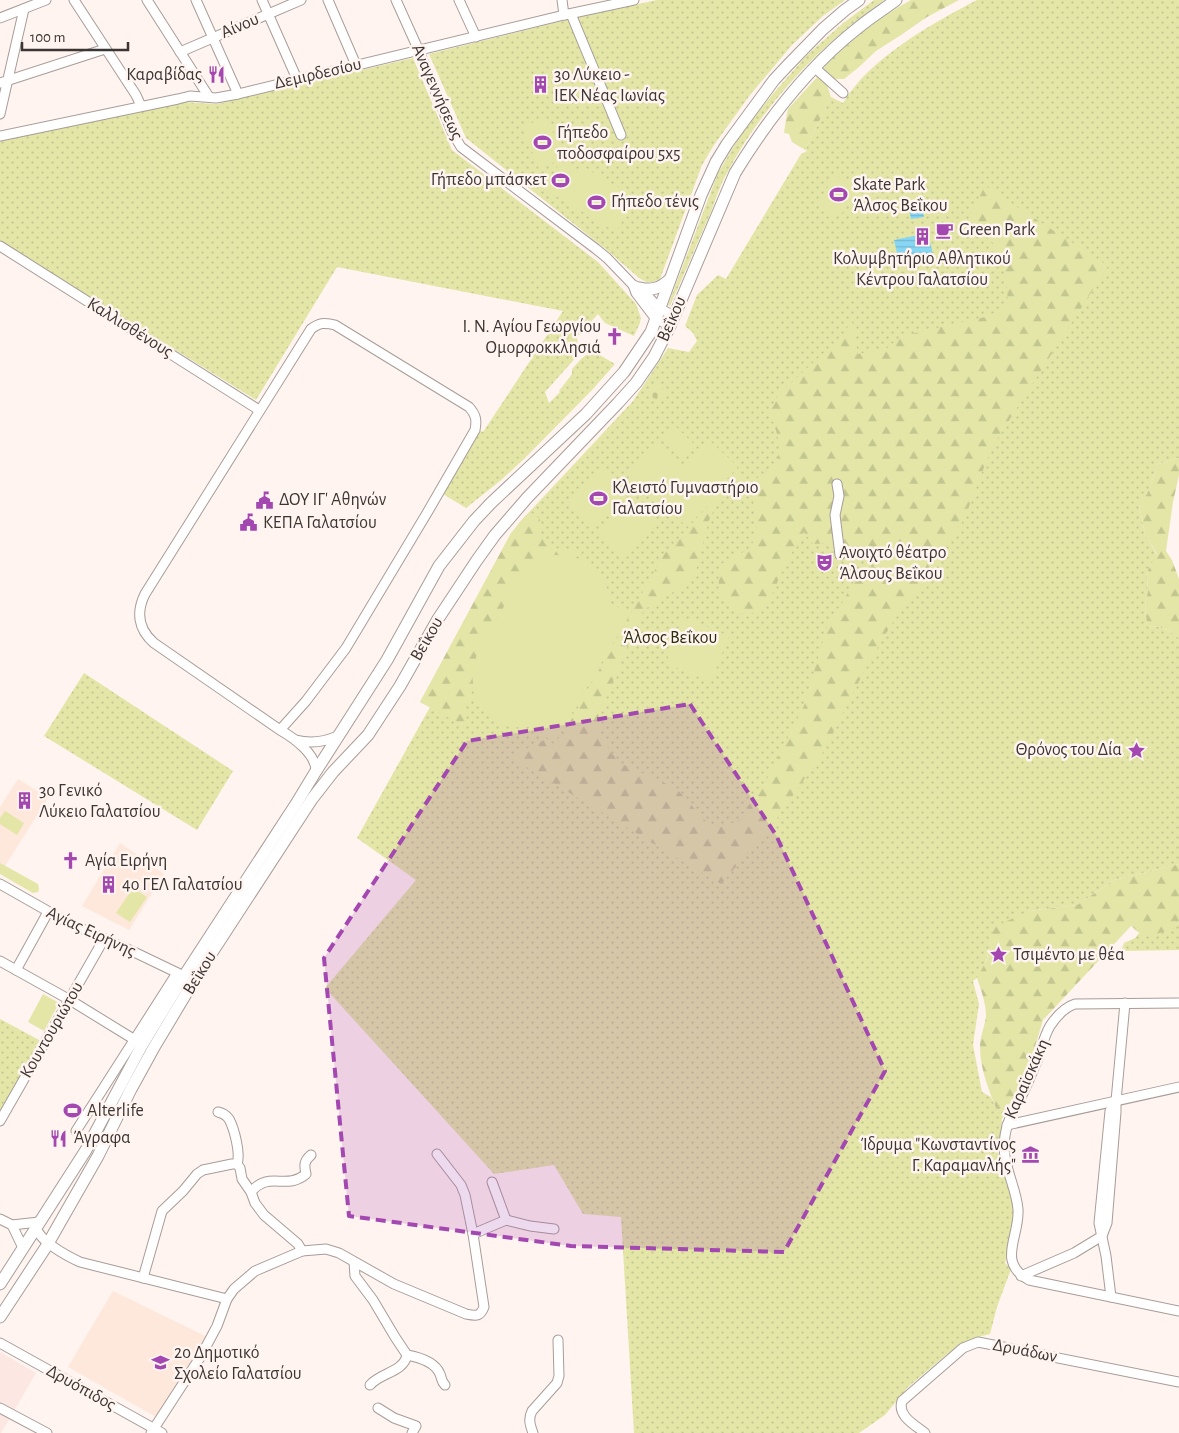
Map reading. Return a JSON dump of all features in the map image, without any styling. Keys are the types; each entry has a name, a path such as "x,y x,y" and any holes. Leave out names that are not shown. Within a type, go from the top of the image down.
{"main road":[{"name":"Βεΐκου","path":"0,1284 86,1150 138,1043 181,975 296,804 387,660 426,588 450,551 485,509 586,414 624,372 646,339 701,195 716,162 727,144 783,70 823,29 859,0"},
{"name":"Βεΐκου","path":"0,1317 48,1242 98,1156 131,1088 196,977 312,799 368,735 400,686 438,619 495,535 527,498 636,383 654,357 672,321 735,173 754,143 790,94 815,68 859,27 896,0"},
{"path":"637,286 654,289 663,285 670,278"}],"street":[{"path":"0,18 45,0"},
{"path":"74,0 136,95 141,106"},
{"path":"146,0 209,98"},
{"path":"196,0 238,94"},
{"path":"262,0 297,79"},
{"name":"Αίνου","path":"180,52 301,0"},
{"path":"328,0 356,65"},
{"name":"Αναγεννήσεως","path":"396,0 419,50 452,132 461,147 596,249 637,286 657,313 672,321"},
{"path":"459,0 476,37"},
{"path":"562,0 621,135"},
{"name":"Δεμιρδεσίου","path":"0,136 190,96 216,98 238,94 634,0"},
{"path":"0,114 4,82 24,9"},
{"path":"4,82 105,50"},
{"path":"815,68 843,93"},
{"name":"Καλλισθένους","path":"0,246 259,410"},
{"path":"280,730 346,648 475,430 476,421 474,413 469,407 335,325 326,323 319,324 311,329 259,410 145,594 140,619 145,634 154,643 280,730 296,740 314,762 316,771"},
{"path":"837,484 839,496 835,515 840,555"},
{"path":"296,740 325,742 338,736"},
{"name":"Αγίας Ειρήνης","path":"0,884 48,912 181,975"},
{"path":"16,970 48,912"},
{"name":"Κουντουριώτου","path":"0,1121 104,939"},
{"path":"0,961 70,1000 138,1043 76,1132"},
{"path":"1111,1297 1102,1236 1107,1223 1124,1003 1179,1003"},
{"name":"Καραϊσκάκη","path":"1021,1276 1016,1270 1011,1257 1018,1225 1018,1207 1004,1152 1006,1125 1024,1091 1050,1026 1070,1006 1076,1004 1124,1003"},
{"path":"1006,1125 1179,1087"},
{"path":"218,1112 230,1121 238,1149 237,1164 240,1168 242,1179 251,1192 255,1203 264,1215 298,1244 302,1251"},
{"path":"156,1431 201,1356 217,1326 227,1298 234,1289 255,1272 302,1251 326,1249 339,1254 394,1284 466,1314 474,1316 482,1314 484,1307 465,1195 461,1185 438,1154"},
{"path":"251,1192 256,1186 264,1182 295,1181 301,1178 306,1174 304,1162 311,1155"},
{"path":"143,1278 162,1211 203,1170 237,1164"},
{"path":"492,1182 506,1220"},
{"path":"0,1219 12,1224 38,1224 40,1234 48,1242 65,1255 80,1262 227,1298"},
{"path":"473,1234 506,1220 554,1229"},
{"path":"12,1224 23,1248"},
{"path":"1021,1276 1074,1252 1102,1236"},
{"path":"354,1262 355,1276 373,1300 407,1355 432,1364 440,1373 442,1382 445,1385"},
{"path":"1021,1276 1029,1280 1179,1311"},
{"path":"533,1433 529,1416 557,1383 560,1376 558,1340"},
{"name":"Δρυόπιδος","path":"0,1342 156,1431"},
{"name":"Δρυάδων","path":"925,1433 902,1414 901,1405 905,1398 963,1348 978,1342 1179,1382"},
{"path":"370,1385 374,1380 400,1367 407,1355"},
{"path":"0,1408 48,1433"},
{"path":"378,1408 394,1418 416,1426 412,1433"}],"highlighted area":[{"path":"690,704 776,835 885,1071 784,1252 571,1246 349,1216 324,958 467,741"}],"shaded area":[{"path":"18,779 48,798 5,866 0,863 0,807"},
{"path":"120,843 164,874 129,930 82,906"},
{"path":"113,1291 207,1337 156,1417 68,1367"},
{"path":"0,1352 36,1373 1,1433 0,1433"}],"green space":[{"path":"657,0 845,0 823,16 792,45 750,95 714,145 702,165 660,279 646,282 466,138 429,54 578,17"},
{"path":"874,0 884,0 860,17 816,56 795,77 758,123 742,147 720,187 670,306 668,305 718,173 741,134 806,56 842,24"},
{"path":"911,0 959,0 927,17 876,51 844,79 835,79 825,74 823,69 826,65 855,38 877,21"},
{"name":"Άλσος Βεΐκου","path":"977,0 1179,0 1179,458 1158,464 1147,494 1139,505 1145,534 1157,555 1148,570 1148,591 1145,605 1147,626 1172,632 1179,638 1179,864 1114,880 1077,905 1029,911 990,940 984,968 973,981 979,1004 973,1045 982,1092 991,1097 997,1110 1013,1099 1002,1119 998,1152 1016,1209 1015,1224 1005,1263 1011,1269 997,1307 990,1334 974,1338 946,1355 908,1387 885,1415 859,1433 634,1433 621,1217 583,1214 554,1165 494,1174 325,988 416,880 357,838 430,707 420,702 519,523 633,401 668,348 689,352 697,341 693,333 685,326 697,295 718,275 726,279 801,154 807,151 806,148 831,97 843,103 869,71 885,57 922,31"},
{"path":"413,58 452,150 598,262 636,304 641,318 634,336 605,323 598,314 577,337 579,354 545,392 549,403 560,392 572,374 572,369 582,358 593,351 615,364 525,458 466,508 443,494 479,430 483,432 563,311 337,267 256,400 0,241 0,140 184,102 217,104"},
{"path":"819,75 827,85 831,97 806,148 807,151 792,142 789,134 784,133 787,113 788,109"},
{"name":"Γήπεδο ποδοσφαίρου 5x5","path":"546,117 564,158 539,169 522,127"},
{"path":"561,161 578,171 576,176 582,166 636,198 616,232 544,189"},
{"name":"Skate Park Άλσος Βεΐκου","path":"835,175 859,190 840,216 836,216 826,210 820,203"},
{"path":"985,186 1108,266 992,447 964,519 927,579 902,607 870,660 823,752 776,820 721,884 510,757 544,740 557,745 664,554 739,472 741,481 716,506 709,520 695,574 685,585 645,609 638,621 601,711 601,733 611,753 624,765 676,788 709,825 720,827 738,821 767,779 804,706 827,627 868,555 856,544 835,549 831,543 813,544 803,531 770,598 760,610 747,614 741,613 729,606 718,595 720,565 748,549 754,540 757,524 749,485 774,464 778,455 779,442 769,411 779,394 840,338 852,321 858,354 887,348 902,336 985,317 1008,306 1005,274 1000,255 990,240 968,219"},
{"path":"656,384 667,391 659,402 648,394"},
{"path":"673,424 696,446 684,460 660,438"},
{"path":"710,441 738,467 684,524 628,471 656,442 684,468"},
{"path":"1179,458 1179,475 1166,551 1172,560 1179,579 1179,638 1172,632 1164,629 1147,626 1145,605 1148,591 1148,570 1157,554 1145,534 1139,504 1147,494 1158,464"},
{"name":"Κλειστό Γυμναστήριο Γαλατσίου","path":"602,468 628,493 594,528 568,503"},
{"path":"631,497 659,523 626,558 598,532"},
{"path":"532,513 540,519 543,540 546,545 581,550 582,555 576,557 554,556 542,560 521,576 477,655 471,699 463,704 466,727 420,702 511,533 526,515"},
{"path":"555,555 577,558 587,562 601,575 606,583 610,606 614,608 616,606 630,614 555,742 541,734 543,730 539,728 513,727 491,718 477,700 473,678 477,655 521,576 536,563"},
{"path":"683,617 729,636 711,682 666,663"},
{"path":"84,673 233,771 197,830 44,736"},
{"path":"5,811 24,823 17,835 0,824 0,818"},
{"path":"0,863 38,884 38,892 33,893 0,874"},
{"path":"1179,864 1179,923 1175,928 1151,934 1142,934 1131,926 1043,1020 1024,1078 1013,1099 997,1111 980,1055 980,1043 986,1011 977,978 987,960 990,940 993,936 992,928 1029,911 1077,905 1114,880"},
{"path":"133,888 147,897 130,922 116,913"},
{"path":"1179,923 1179,950 1121,951 1124,943 1135,938 1139,933 1151,934"},
{"path":"43,994 59,1003 44,1031 28,1022"},
{"path":"0,1019 41,1041 0,1116"}],"water":[{"path":"922,207 924,217 911,219 909,209"},
{"path":"928,233 934,259 900,266 894,240"}],"place":[{"name":"Καραβίδας","path":"216,75"},
{"name":"3ο Λύκειο - ΙΕΚ Νέας Ιωνίας","path":"540,85"},
{"name":"Γήπεδο ποδοσφαίρου 5x5","path":"543,143"},
{"name":"Γήπεδο μπάσκετ","path":"561,180"},
{"name":"Skate Park Άλσος Βεΐκου","path":"839,195"},
{"name":"Γήπεδο τένις","path":"597,202"},
{"name":"Green Park","path":"945,230"},
{"name":"Κολυμβητήριο Αθλητικού Κέντρου Γαλατσίου","path":"922,236"},
{"name":"Ι. Ν. Αγίου Γεωργίου Ομορφοκκλησιά","path":"615,337"},
{"name":"Κλειστό Γυμναστήριο Γαλατσίου","path":"598,498"},
{"name":"ΔΟΥ ΙΓ' Αθηνών","path":"265,500"},
{"name":"ΚΕΠΑ Γαλατσίου","path":"249,523"},
{"name":"Ανοιχτό θέατρο Άλσους Βεΐκου","path":"825,563"},
{"name":"Θρόνος του Δία","path":"1136,750"},
{"name":"3ο Γενικό Λύκειο Γαλατσίου","path":"25,801"},
{"name":"Αγία Ειρήνη","path":"71,861"},
{"name":"4ο ΓΕΛ Γαλατσίου","path":"108,885"},
{"name":"Τσιμέντο με θέα","path":"999,955"},
{"name":"Alterlife","path":"73,1111"},
{"name":"Άγραφα","path":"59,1138"},
{"name":"Ίδρυμα \"Κωνσταντίνος Γ. Καραμανλής\"","path":"1030,1155"},
{"name":"2ο Δημοτικό Σχολείο Γαλατσίου","path":"160,1363"}]}
